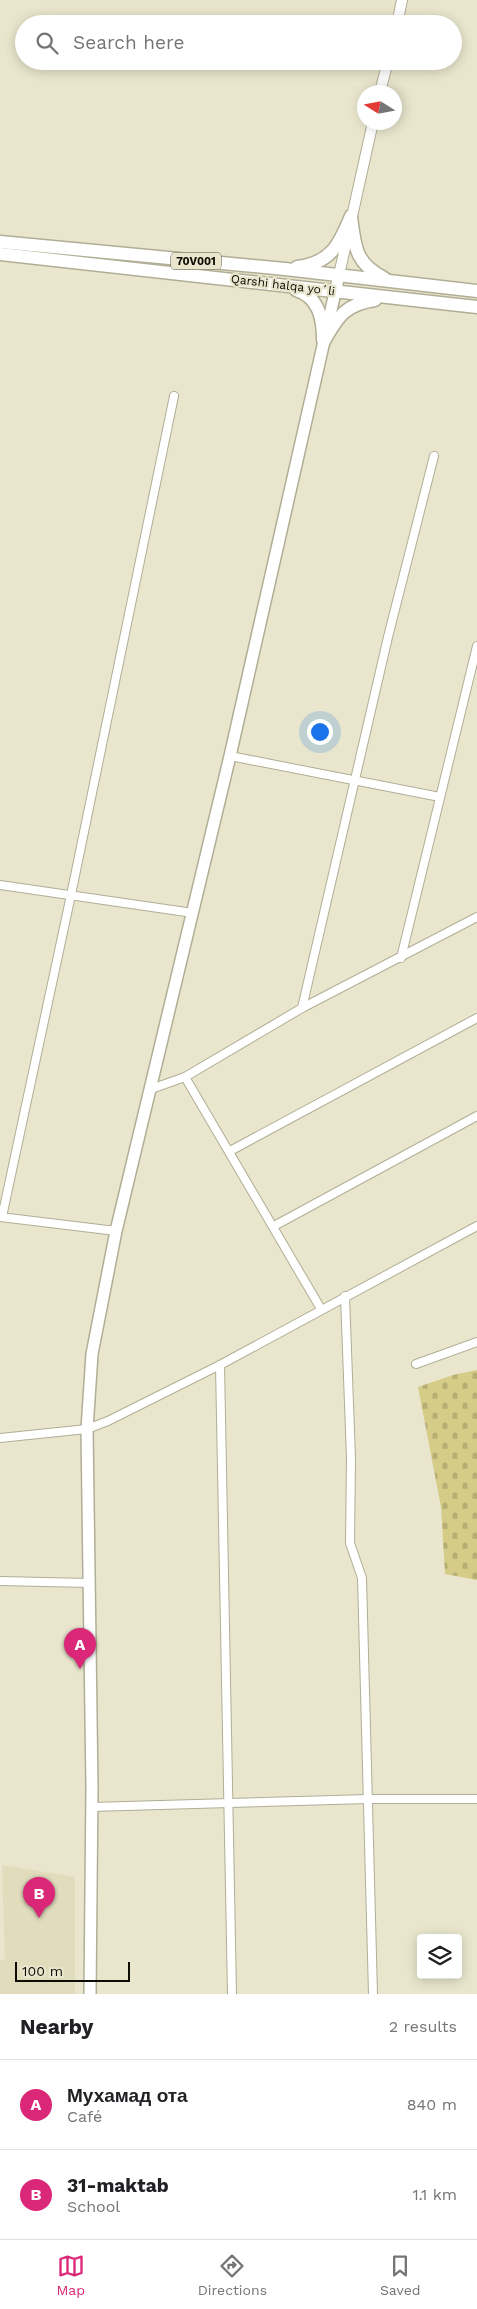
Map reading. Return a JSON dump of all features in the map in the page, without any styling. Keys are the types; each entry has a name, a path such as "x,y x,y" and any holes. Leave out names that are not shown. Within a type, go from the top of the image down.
{"highway":[{"path":"285,269 302,267 321,260 339,245 351,216"},
{"path":"351,216 358,257 370,271 391,282"},
{"name":"Qarshi halqa yoʻli","path":"0,242 285,269 477,291"},
{"name":"Qarshi halqa yoʻli","path":"0,254 477,307"},
{"path":"279,285 304,292 313,300 323,324 324,341"},
{"path":"324,341 337,318 354,304 374,300 398,299"}],"main road":[{"path":"90,1994 92,1807 87,1429 92,1354 116,1231 230,756 339,276"}],"street":[{"path":"399,15 402,0"},
{"path":"382,85 386,70"},
{"path":"339,276 371,130"},
{"path":"116,1231 1,1217 71,895 174,396"},
{"path":"302,1008 354,781 434,456"},
{"path":"401,958 477,646"},
{"path":"230,756 440,797"},
{"path":"0,885 193,913"},
{"path":"151,1089 185,1077 302,1008 477,917"},
{"path":"230,1151 477,1018"},
{"path":"185,1077 321,1309"},
{"path":"274,1226 477,1116"},
{"path":"0,1438 87,1429 220,1365 477,1226"},
{"path":"345,1296 351,1458 350,1544 362,1578 373,1994"},
{"path":"416,1364 477,1342"},
{"path":"220,1365 232,1994"},
{"path":"0,1582 89,1583"},
{"path":"92,1807 369,1799 477,1799"}],"shaded area":[{"path":"2,1865 75,1877 75,1994 0,1994 0,1960 5,1959"}],"green space":[{"path":"477,1370 477,1580 445,1574 441,1507 418,1387 453,1375"}],"place":[{"name":"Мухамад ота","path":"80,1669"},
{"name":"31-maktab","path":"39,1918"}]}
